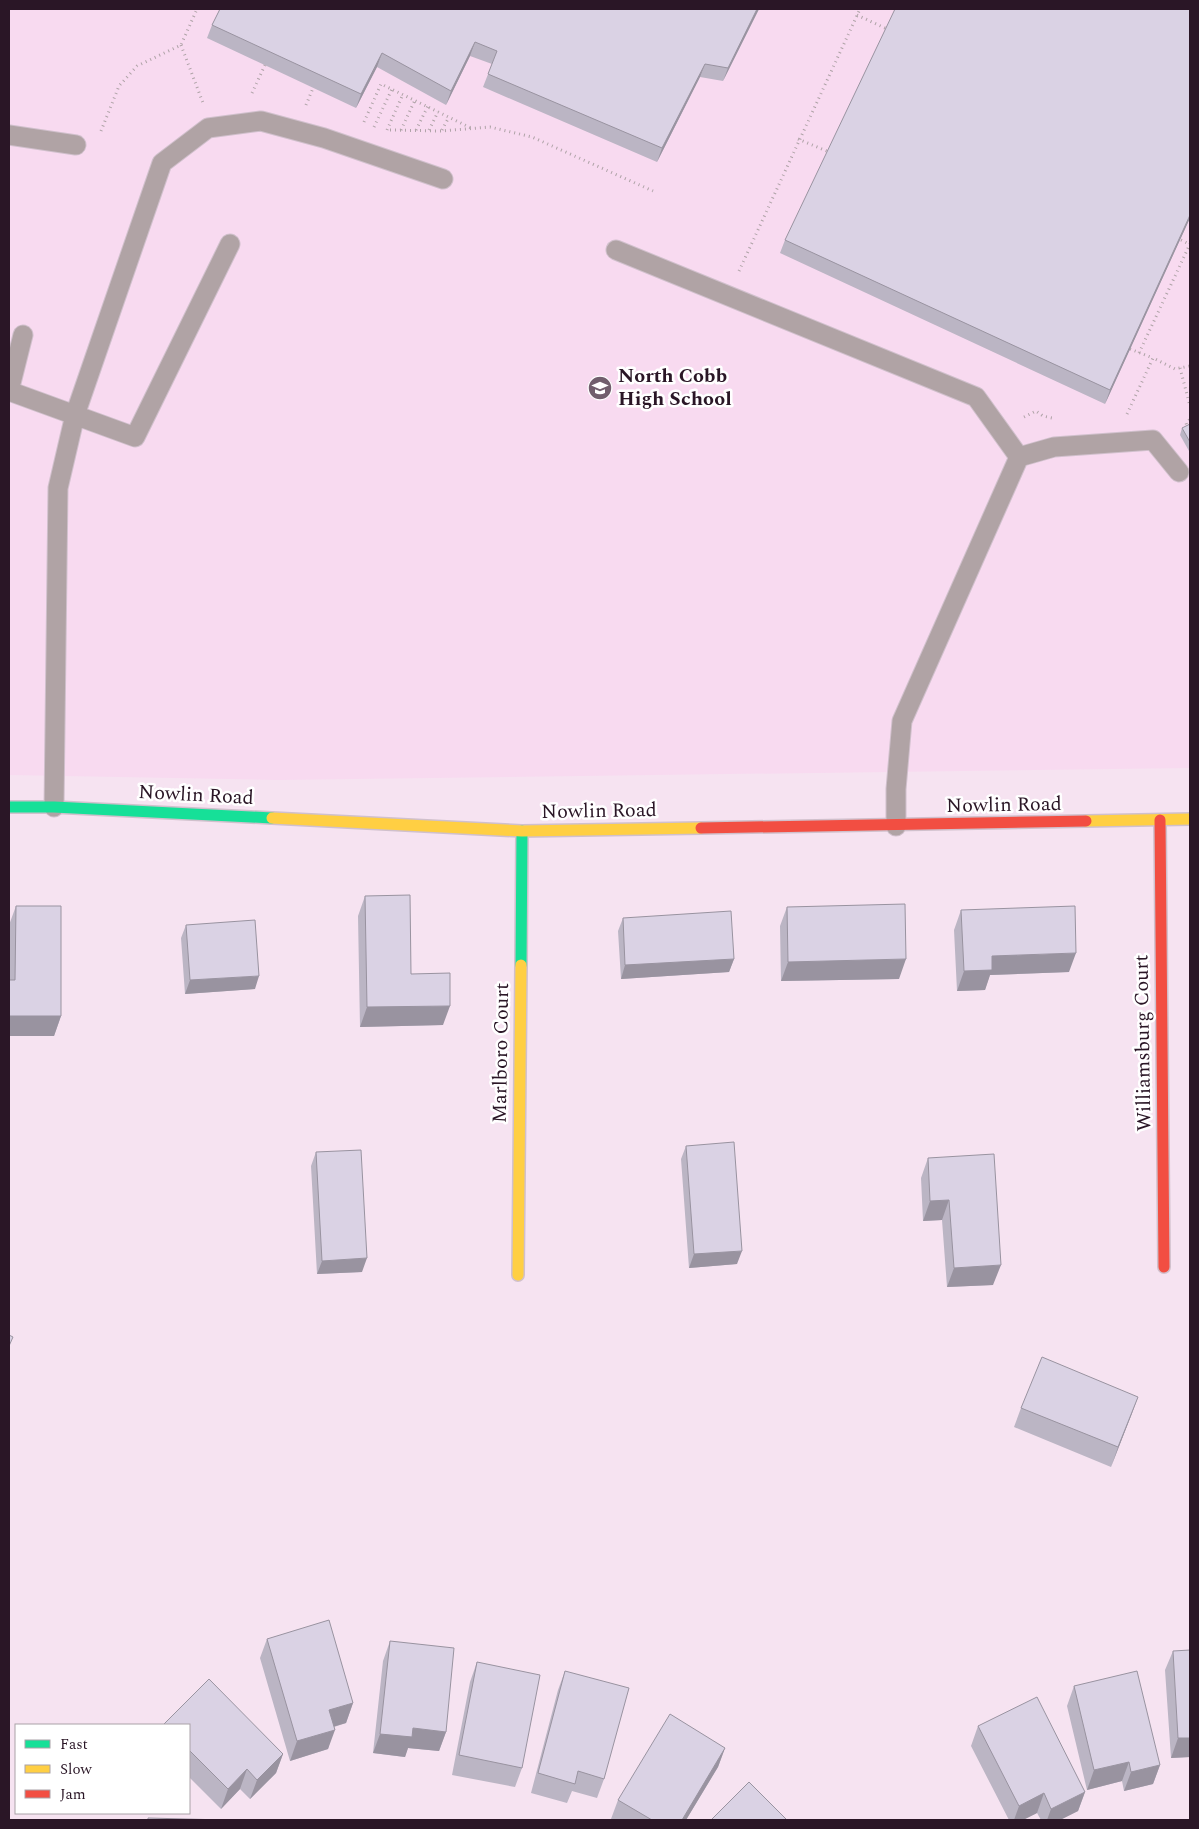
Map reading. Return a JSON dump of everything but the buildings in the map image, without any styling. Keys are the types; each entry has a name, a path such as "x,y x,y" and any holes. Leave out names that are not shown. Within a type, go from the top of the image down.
{"street":[{"name":"Nowlin Road","path":"9,807 54,807 522,831 896,826 1190,819"},
{"name":"Williamsburg Court","path":"1160,820 1164,1267"},
{"name":"Marlboro Court","path":"518,1275 522,831"}],"lane":[{"path":"54,807 58,488 75,415 162,164 208,128 261,121 324,138 443,179"},
{"path":"9,135 76,145"},
{"path":"23,334 9,391 136,437 230,244"},
{"path":"616,250 976,397 1019,457"},
{"path":"1019,457 1054,447 1153,440 1179,472"},
{"path":"896,826 896,789 902,721 1019,457"}],"path":[{"path":"76,145 94,149 118,86 137,66 181,45 197,9"},
{"path":"728,295 798,139 860,9"},
{"path":"857,15 887,29"},
{"path":"181,45 205,108"},
{"path":"250,98 265,65"},
{"path":"472,128 382,84 362,125 386,130 455,130 490,127 532,137 653,191"},
{"path":"303,110 313,88"},
{"path":"374,127 392,89"},
{"path":"386,130 403,94"},
{"path":"401,130 414,100"},
{"path":"416,130 428,106"},
{"path":"429,130 438,112"},
{"path":"442,130 449,117"},
{"path":"455,130 458,122"},
{"path":"798,139 828,152"},
{"path":"1139,353 1190,244 1181,240"},
{"path":"1130,349 1175,369 1190,366"},
{"path":"1117,416 1127,415 1153,358"},
{"path":"1180,368 1190,406"},
{"path":"999,430 1036,411 1043,416 1061,420"},
{"path":"1189,431 1186,424 1190,419"}],"shaded area":[{"name":"North Cobb High School","path":"9,9 1190,9 1190,768 277,780 9,775"}],"traffic: fast":[{"path":"9,807 54,807 272,818"},
{"path":"521,965 522,831"}],"traffic: slow":[{"path":"272,818 522,831 701,828"},
{"path":"1086,821 1190,819"},
{"path":"518,1275 521,965"}],"traffic: jam":[{"path":"1160,820 1164,1267"},
{"path":"701,828 1086,821"}],"place":[{"name":"North Cobb High School","path":"600,388"}]}
